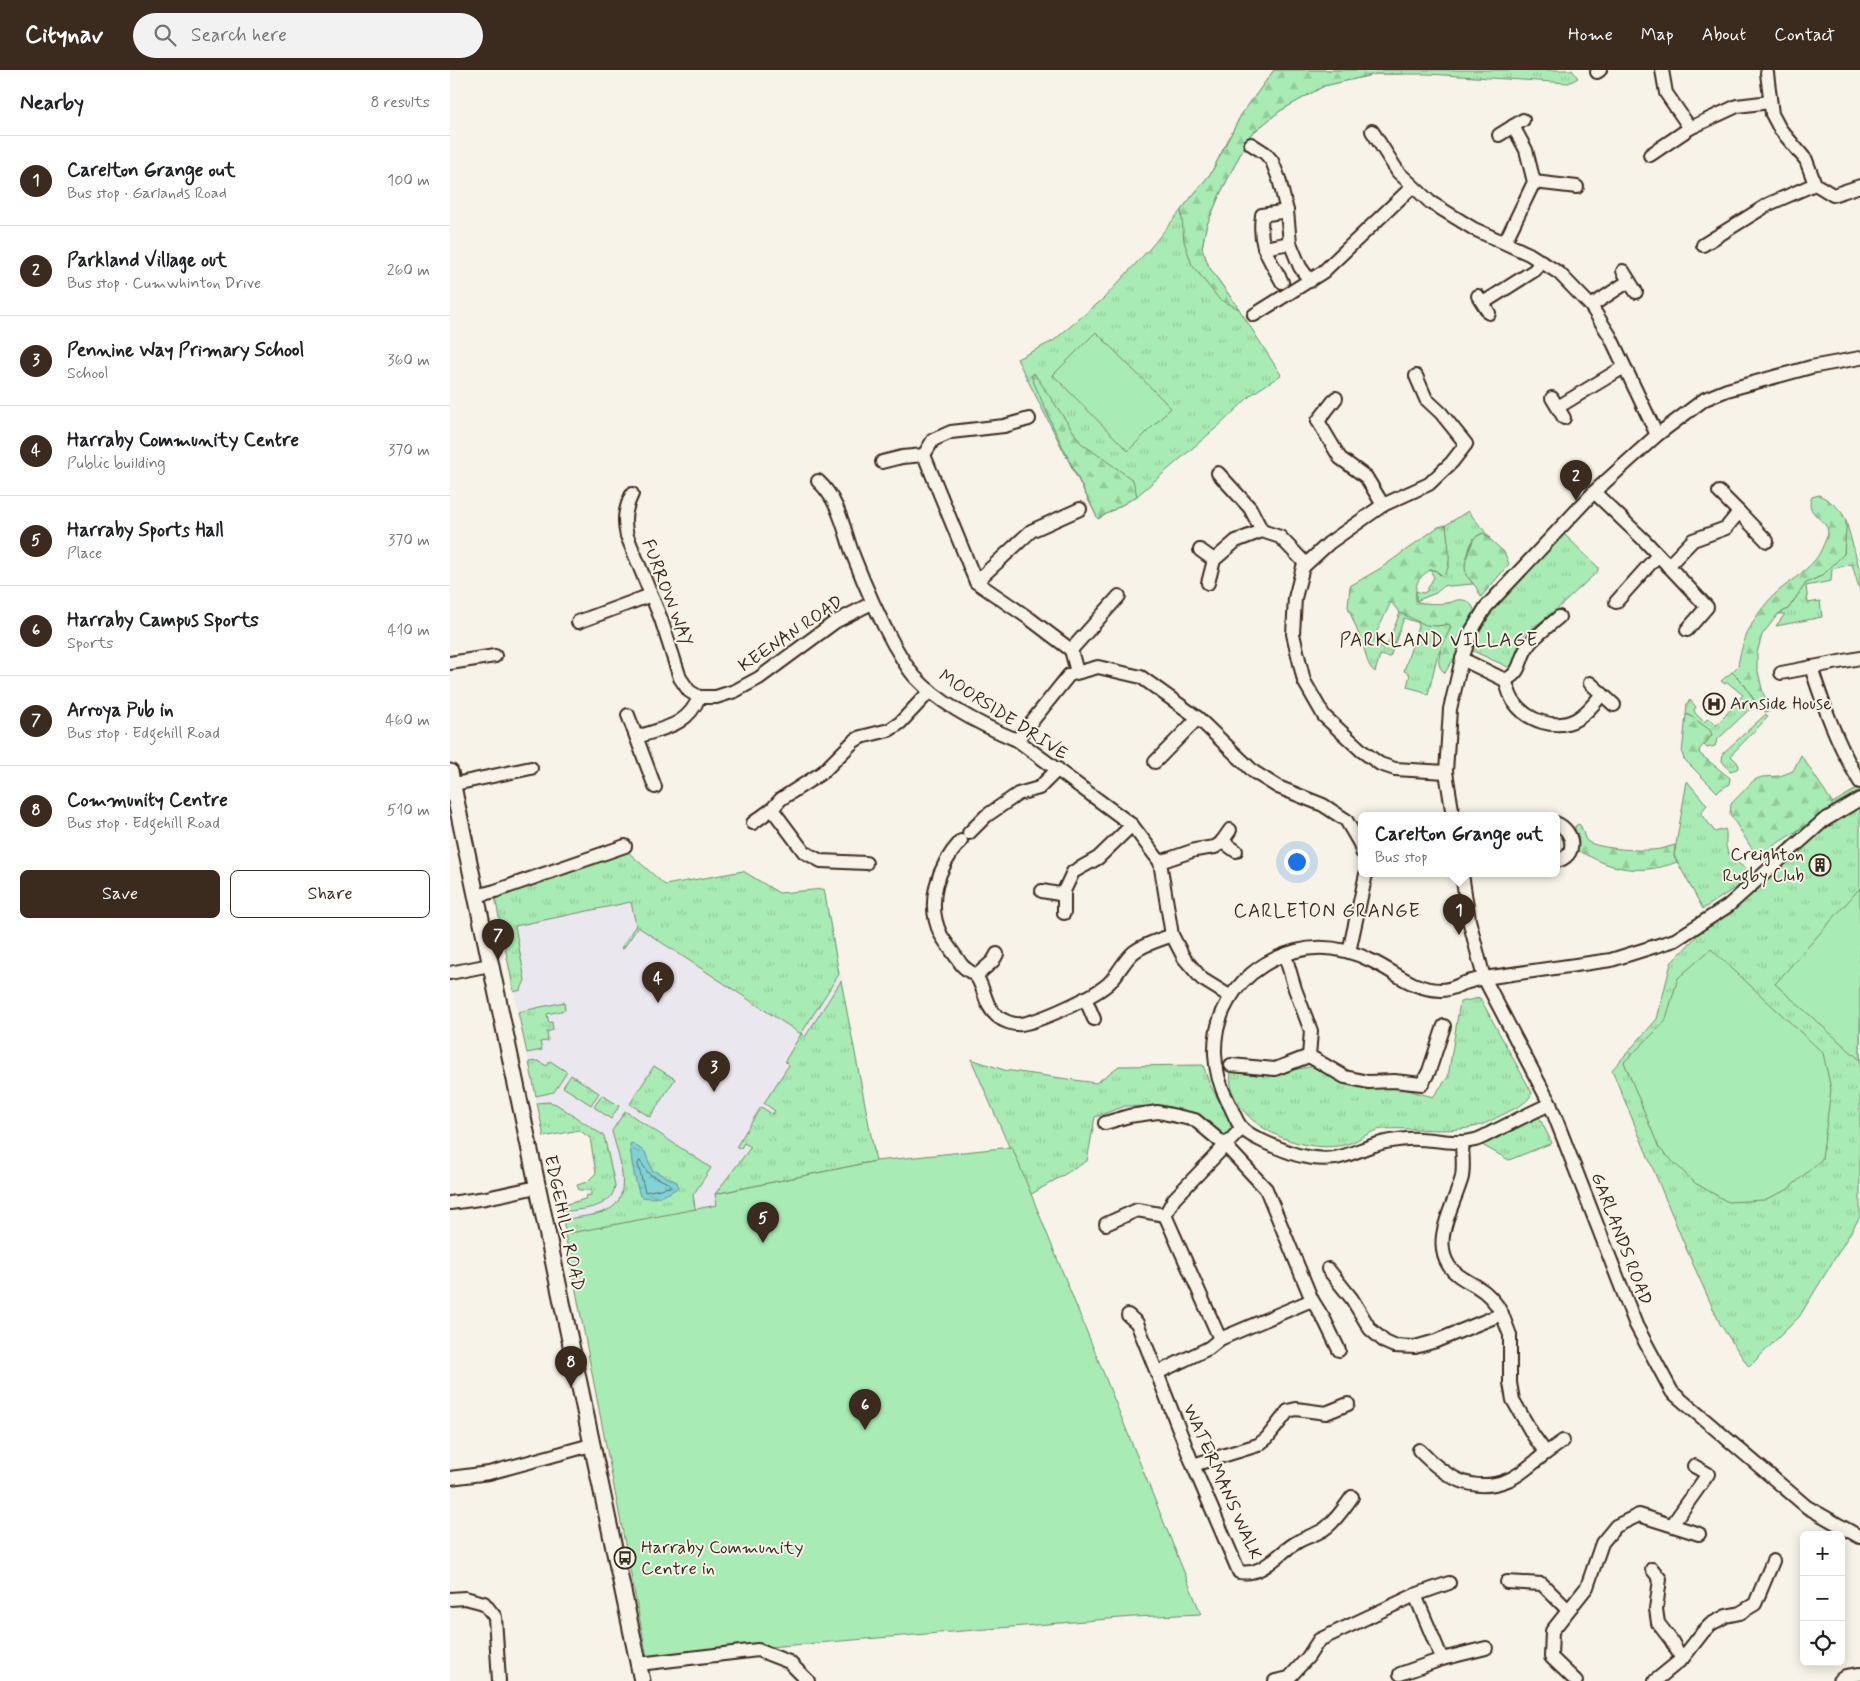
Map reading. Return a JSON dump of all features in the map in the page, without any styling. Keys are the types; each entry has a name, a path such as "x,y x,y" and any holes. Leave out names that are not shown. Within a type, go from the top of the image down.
{"street":[{"path":"1662,70 1666,93 1690,128"},
{"path":"1768,73 1772,114 1780,129 1806,160 1815,184 1833,195 1860,186"},
{"path":"1650,155 1690,128 1737,106 1770,102"},
{"path":"1499,135 1518,123 1534,182 1505,242"},
{"path":"1372,131 1389,160 1412,186 1430,202 1474,229 1505,242 1541,261 1559,273 1591,306 1610,336 1657,435"},
{"path":"1251,144 1272,161 1279,179 1287,211 1290,243 1300,267 1310,281"},
{"path":"1534,182 1577,187"},
{"path":"1702,245 1769,204 1815,184"},
{"path":"1254,315 1323,272 1412,186"},
{"path":"1282,282 1264,248 1260,232 1262,215 1287,211"},
{"path":"1264,248 1290,243"},
{"path":"1483,304 1535,270 1541,261"},
{"path":"1591,306 1629,281"},
{"path":"1452,812 1446,772 1450,709 1462,659 1472,630 1486,607 1594,492 1657,435 1705,399 1727,390 1811,367 1860,358"},
{"path":"1558,408 1624,367"},
{"path":"1416,376 1426,399 1441,413 1466,444 1452,462 1429,484 1383,505 1329,543 1302,567 1295,598 1293,634 1304,681 1324,716 1362,751 1380,764 1395,769 1446,772"},
{"path":"1336,398 1318,421 1340,458 1366,477 1383,505"},
{"path":"924,455 933,440 951,432 1004,426 1028,419"},
{"path":"882,462 902,457 924,455"},
{"path":"924,455 976,582 1071,650 1078,672"},
{"path":"1218,473 1250,508 1262,531"},
{"name":"MOORSIDE DRIVE","path":"818,481 833,500 872,603 907,667 915,677 930,691 958,710 1017,740 1132,825 1160,862 1172,935 1184,958 1202,979 1231,997"},
{"path":"1594,492 1658,554 1707,607 1687,630"},
{"path":"1719,492 1767,541"},
{"name":"FURROW WAY","path":"632,494 625,512 625,528 683,684 689,691 699,697"},
{"path":"976,582 1031,531 1080,509"},
{"path":"1668,566 1693,540 1726,528 1739,512"},
{"path":"1208,583 1214,560 1236,541 1262,531 1280,537 1306,564"},
{"path":"1200,550 1214,560"},
{"path":"1616,602 1658,554"},
{"path":"578,622 651,595"},
{"path":"1071,650 1119,596"},
{"name":"KEENAN ROAD","path":"699,697 716,697 747,685 835,622 872,603"},
{"path":"1505,680 1516,673 1532,641 1560,617"},
{"path":"450,663 495,656"},
{"path":"1780,673 1860,658"},
{"path":"1462,659 1505,680 1512,698 1521,710 1536,720 1549,724 1571,722 1578,718 1602,694"},
{"path":"1017,740 1069,675 1098,667 1140,677 1198,718 1254,772 1278,787 1323,805 1346,820 1358,841"},
{"path":"1811,667 1827,717 1860,782"},
{"path":"1590,683 1614,705"},
{"path":"752,823 772,809 781,799 824,772 854,741 861,737 889,730 900,723 930,691"},
{"path":"637,737 676,724 687,718 699,697"},
{"path":"628,715 655,787"},
{"path":"1154,762 1198,718"},
{"path":"451,780 531,768"},
{"path":"1058,769 1039,788 1018,794 986,816 952,851 941,870 937,882 934,907 941,934 964,968 973,972 976,976 990,1008 997,1016 1009,1022 1021,1024 1032,1021 1085,998 1107,985 1134,952 1172,935"},
{"name":"EDGEHILL ROAD","path":"451,780 642,1681"},
{"path":"1550,1104 1476,1140 1462,1142 1403,1139 1377,1144 1335,1158 1310,1157 1288,1152 1242,1128 1221,1087 1214,1054 1218,1024 1231,997 1254,970 1285,954 1314,948 1332,948 1349,952 1373,961 1404,981 1440,990 1451,989 1463,983 1484,978 1610,960 1675,940 1728,906 1823,822 1860,799"},
{"path":"772,809 804,852 821,861 866,862"},
{"path":"1560,824 1564,826 1571,835 1572,845 1567,856 1560,860"},
{"path":"1064,913 1064,891 1073,872 1098,858 1132,825"},
{"path":"1160,862 1195,850 1215,847 1230,830"},
{"path":"1222,841 1236,851"},
{"path":"476,896 495,892 625,846"},
{"path":"1349,952 1365,877"},
{"name":"GARLANDS ROAD","path":"1462,877 1469,920 1484,978 1550,1104 1636,1325 1672,1392 1807,1507 1860,1537"},
{"path":"1042,891 1059,894 1064,891"},
{"path":"976,976 993,961 997,954"},
{"path":"1285,954 1295,989 1311,1031 1309,1056"},
{"path":"450,973 490,965"},
{"path":"1085,998 1094,1019"},
{"path":"1309,1056 1346,1077 1368,1082 1394,1081 1422,1084 1429,1071 1444,1026"},
{"path":"1231,1066 1275,1069 1309,1056"},
{"path":"1105,1123 1129,1116 1158,1112 1195,1120 1226,1146 1266,1189 1312,1300 1325,1321 1338,1350"},
{"path":"1165,1215 1174,1199 1242,1128"},
{"path":"1462,1142 1462,1175 1445,1226 1442,1241 1444,1254 1449,1266 1460,1278 1476,1286 1489,1296 1502,1314 1510,1335 1510,1383 1513,1400 1533,1436 1546,1453"},
{"path":"450,1204 537,1186"},
{"path":"1106,1224 1137,1210 1165,1215"},
{"path":"1165,1215 1220,1339"},
{"path":"1328,1269 1352,1299 1370,1329 1385,1342 1394,1346 1415,1347 1436,1341 1502,1314"},
{"path":"1157,1373 1209,1348 1220,1339 1312,1300"},
{"name":"WATERMANS WALK","path":"1128,1315 1137,1323 1193,1465 1239,1572 1248,1574 1256,1571 1267,1565 1286,1548 1325,1529 1337,1518 1352,1497"},
{"path":"1193,1465 1258,1446 1267,1438 1288,1411 1296,1409 1326,1413 1348,1404"},
{"path":"1419,1450 1431,1462 1455,1480 1479,1485 1492,1485 1509,1480 1563,1441"},
{"path":"450,1478 489,1473 591,1445"},
{"path":"1672,1525 1708,1474 1694,1466"},
{"path":"1576,1681 1551,1657 1552,1631 1587,1587 1602,1542 1616,1526 1639,1515 1700,1534"},
{"path":"1655,1681 1682,1659 1711,1624 1726,1616 1740,1613 1755,1604 1773,1561"},
{"path":"1652,1569 1660,1579 1656,1609 1658,1623 1682,1659"},
{"path":"1507,1582 1542,1584 1568,1610"},
{"path":"1276,1681 1289,1679 1308,1656 1318,1640 1415,1595 1449,1583"},
{"path":"1415,1595 1442,1659"},
{"path":"450,1599 465,1598 484,1603 495,1617 499,1681"},
{"path":"1400,1674 1442,1659 1486,1648"},
{"path":"638,1664 758,1650 788,1662 808,1681"},
{"path":"1839,1681 1846,1676 1860,1674"}],"shaded area":[{"path":"637,864 665,885 743,871 779,893 824,889 876,1161 715,1194 717,1205 703,1208 563,1220 559,1206 585,1199 585,1191 579,1190 577,1185 587,1182 596,1173 590,1138 579,1130 544,1137 495,902"}],"green space":[{"path":"1274,70 1572,70 1578,78 1569,83 1428,74 1376,74 1324,86 1280,111 1250,135 1220,194 1206,227 1202,248 1209,267 1239,309 1281,375 1252,394 1223,422 1137,496 1098,519 1017,359 1053,341 1103,299 1152,246 1211,173 1241,115"},
{"path":"1274,70 1402,70 1402,74 1376,74 1324,86 1280,111 1250,135 1220,194 1206,227 1202,248 1209,267 1239,309 1219,299 1192,265 1184,241 1181,210 1211,173 1241,115"},
{"path":"1096,332 1171,408 1128,451 1053,375"},
{"path":"1034,373 1081,443 1133,480 1137,496 1098,519 1055,431 1031,376"},
{"path":"1819,495 1836,506 1845,518 1844,554 1823,575 1806,583 1788,609 1778,614 1762,635 1757,653 1757,667 1763,693 1769,705 1768,711 1765,712 1756,703 1744,684 1732,672 1738,666 1742,646 1760,611 1774,595 1811,565 1821,550 1828,533 1827,527 1811,509 1810,504 1812,497"},
{"path":"1468,511 1490,538 1483,533 1476,537 1470,547 1467,567 1473,584 1445,585 1436,593 1416,601 1416,591 1426,592 1434,577 1430,570 1435,570 1440,575 1449,566 1446,525"},
{"path":"1846,521 1860,571 1860,591 1852,564 1832,569 1831,581 1806,586 1808,603 1820,601 1822,617 1776,626 1785,614 1778,614 1788,609 1806,583 1823,575 1844,554"},
{"path":"1446,525 1449,560 1446,572 1443,576 1435,570 1425,573 1417,583 1416,601 1439,604 1461,600 1471,605 1475,615 1469,632 1445,673 1440,667 1439,658 1451,627 1449,624 1426,625 1400,613 1391,602 1380,626 1372,638 1363,645 1348,607 1350,586 1381,568 1438,527"},
{"path":"1483,533 1504,552 1509,564 1481,597 1476,587 1466,575 1465,567 1474,538"},
{"path":"1564,534 1598,567 1598,571 1555,611 1525,634 1521,639 1513,664 1508,667 1473,651 1473,638 1480,623 1492,606 1523,571"},
{"path":"1400,613 1437,626 1449,624 1451,627 1437,657 1428,695 1422,691 1407,687 1410,674 1404,671 1419,623 1404,618 1390,657 1380,655 1375,672 1367,660 1363,645 1369,642 1375,633 1378,637 1379,645 1383,648 1387,645"},
{"path":"1732,672 1744,684 1756,703 1717,740 1715,746 1707,748 1704,745 1709,739 1689,715 1686,715 1687,703 1690,700 1696,707 1695,713 1704,722 1709,718 1717,725 1743,695 1727,682 1725,684 1721,681"},
{"path":"1766,714 1768,717 1731,756 1739,766 1737,769 1730,771 1722,761 1723,753"},
{"path":"1686,715 1689,715 1710,730 1712,735 1699,750 1700,754 1730,778 1729,784 1717,792 1684,759 1682,753"},
{"path":"1801,755 1832,802 1832,808 1764,852 1760,854 1754,852 1730,814 1731,804 1754,780 1762,777 1780,776 1793,771"},
{"path":"1687,781 1707,805 1702,814 1715,832 1725,829 1726,847 1729,854 1753,876 1703,909 1674,856"},
{"path":"1860,787 1860,1217 1799,1317 1749,1367 1720,1324 1688,1253 1612,1070 1657,1019 1671,963 1815,813"},
{"path":"1579,824 1587,841 1601,846 1645,850 1675,845 1674,856 1677,862 1662,867 1637,869 1608,865 1577,851 1575,846 1575,826"},
{"path":"628,852 665,885 743,871 779,893 824,889 839,974 801,1034 638,927 623,949 621,948 636,925 631,902 515,926 525,980 521,990 514,992 495,897"},
{"path":"1860,888 1860,1060 1775,984"},
{"path":"1711,949 1823,1053 1831,1089 1822,1159 1787,1190 1764,1200 1728,1202 1695,1183 1659,1148 1624,1062 1665,1022 1678,978"},
{"path":"841,981 876,1161 715,1194 751,1147 744,1143 741,1148 736,1147 761,1107 772,1114 775,1111 764,1103 789,1065 785,1061 801,1034 805,1037"},
{"path":"1480,998 1532,1093 1521,1105 1482,1125 1455,1130 1383,1129 1374,1131 1348,1144 1332,1147 1315,1146 1298,1143 1265,1129 1239,1105 1232,1091 1230,1069 1274,1073 1315,1066 1337,1080 1361,1086 1393,1086 1433,1097 1448,1077 1460,1002"},
{"path":"564,1002 565,1010 547,1014 549,1023 552,1022 553,1030 547,1032 548,1041 540,1042 542,1050 527,1053 518,1012"},
{"path":"971,1059 1004,1070 1096,1083 1119,1066 1203,1065 1209,1083 1231,1122 1231,1130 1224,1138 1199,1117 1170,1107 1125,1106 1095,1117 1087,1161 1030,1195"},
{"path":"538,1061 547,1066 550,1061 567,1072 554,1092 536,1096 529,1062"},
{"path":"654,1066 675,1079 650,1117 630,1104"},
{"path":"571,1075 599,1093 591,1105 563,1087"},
{"path":"602,1095 619,1106 611,1119 594,1107"},
{"path":"549,1102 556,1104 604,1136 615,1185 613,1193 602,1204 585,1209 561,1212 559,1206 585,1199 586,1196 591,1195 591,1190 579,1190 577,1185 587,1182 596,1173 590,1138 579,1130 544,1137 537,1103"},
{"path":"625,1111 711,1168 693,1195 696,1213 568,1245 563,1220 608,1210 616,1204 621,1195 622,1174 612,1131"},
{"path":"1539,1117 1552,1143 1509,1160 1482,1145"},
{"path":"1012,1147 1201,1614 1133,1617 647,1657 565,1234 717,1205 715,1194 876,1161"}],"water":[{"path":"632,1143 645,1152 652,1170 677,1182 678,1187 660,1196 650,1198 640,1196 631,1157 630,1144"}],"place":[{"name":"Parkland Village out","path":"1576,501"},
{"name":"Arnside House","path":"1714,704"},
{"name":"Creighton Rugby Club","path":"1820,865"},
{"name":"Carelton Grange out","path":"1459,935"},
{"name":"Arroya Pub in","path":"498,960"},
{"name":"Harraby Community Centre","path":"658,1003"},
{"name":"Pennine Way Primary School","path":"714,1092"},
{"name":"Harraby Sports Hall","path":"763,1243"},
{"name":"Community Centre","path":"571,1387"},
{"name":"Harraby Campus Sports","path":"865,1430"},
{"name":"Harraby Community Centre in","path":"625,1558"}],"district":[{"name":"PARKLAND VILLAGE","path":"1439,640"},
{"name":"CARLETON GRANGE","path":"1327,911"}]}
